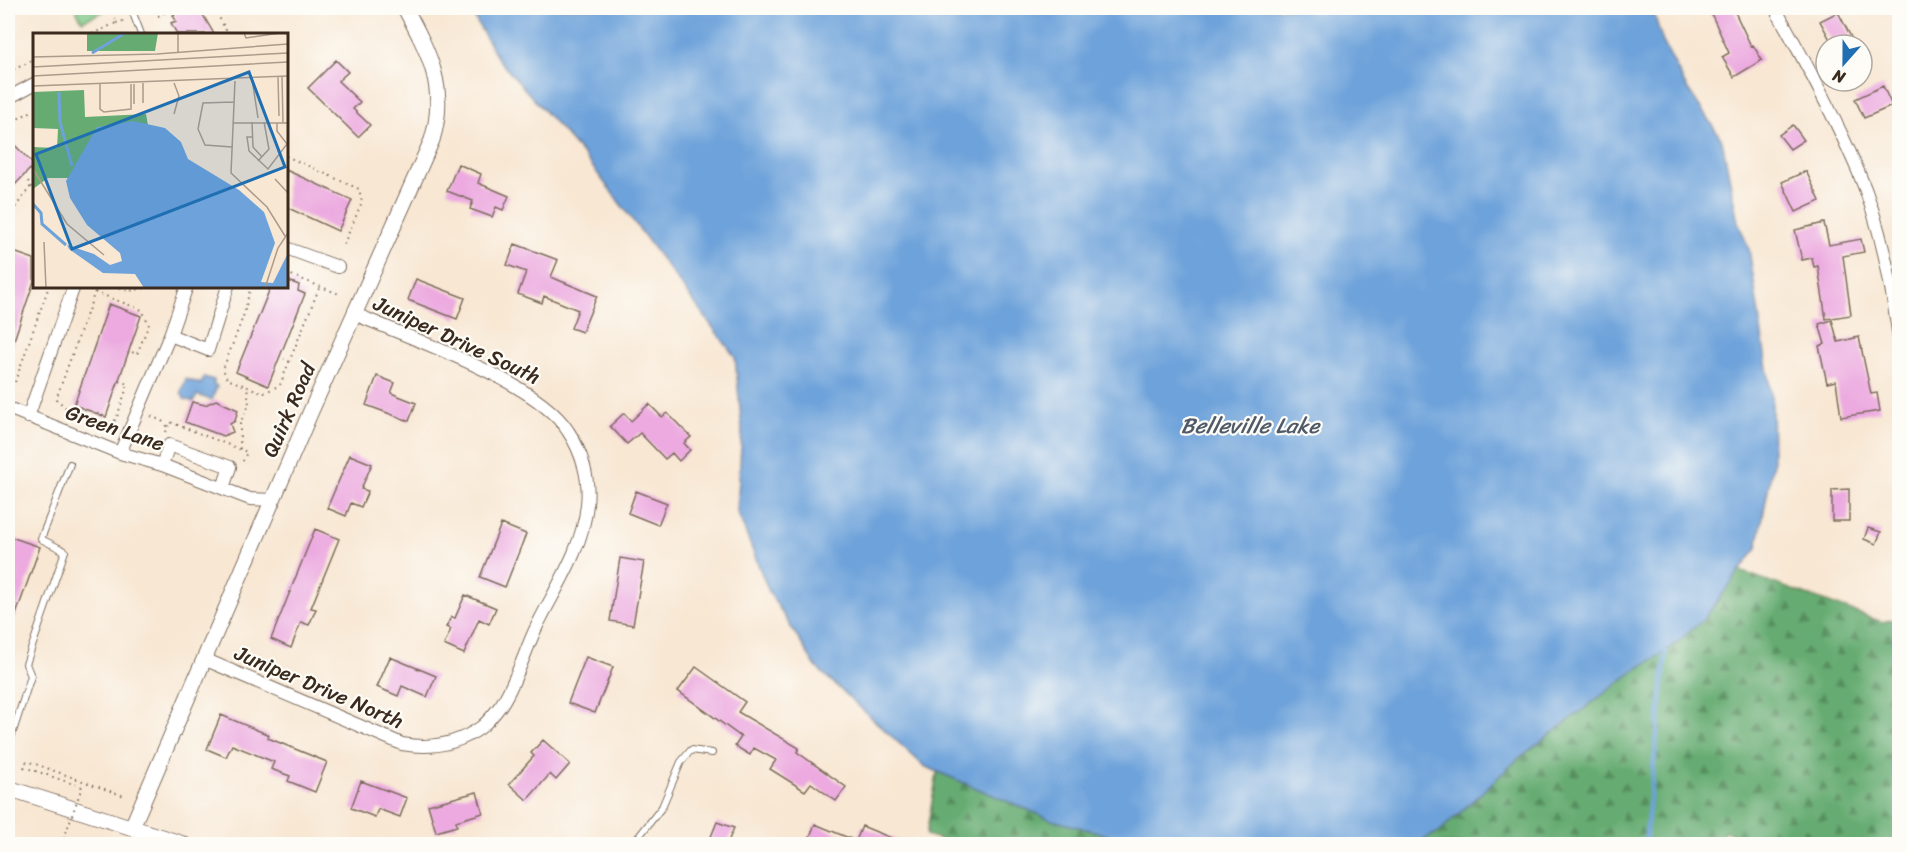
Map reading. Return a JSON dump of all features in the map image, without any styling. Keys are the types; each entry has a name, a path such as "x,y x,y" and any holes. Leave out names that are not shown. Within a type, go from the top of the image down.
{"street":[{"name":"Quirk Road","path":"132,827 432,140 438,114 438,84 433,66 405,8"},
{"path":"1774,8 1804,60 1859,172 1886,259 1899,346"},
{"path":"8,98 33,85"},
{"path":"288,249 338,267"},
{"path":"28,417 73,288"},
{"path":"120,453 170,335 186,288"},
{"path":"170,335 208,350 227,288"},
{"name":"Juniper Drive South","path":"355,314 524,390 557,415 572,437 583,462 587,484 585,520 571,559 536,629"},
{"name":"Green Lane","path":"8,408 120,453 162,465 250,499 273,500"},
{"path":"162,465 169,444 230,467 223,488"},
{"name":"Juniper Drive North","path":"204,659 402,744 436,746 463,738 492,717 507,694 536,629"},
{"path":"8,788 183,844"}],"lane":[{"path":"131,8 141,33"},
{"path":"8,747 31,676 26,664 65,551 41,539 70,464"},
{"path":"633,844 662,807 681,762 691,750 712,753"}],"path":[{"path":"94,33 116,23 114,8"},
{"path":"158,16 175,8"},
{"path":"214,8 227,33"},
{"path":"8,70 33,60"},
{"path":"8,124 33,111"},
{"path":"288,157 359,189 362,202 343,246"},
{"path":"28,181 33,189"},
{"path":"8,218 33,183"},
{"path":"288,274 339,294"},
{"path":"250,288 243,317 223,369 227,379 264,393 280,385 320,286"},
{"path":"15,382 47,288"},
{"path":"96,288 56,399 72,413 105,424 116,420 128,384 118,381"},
{"path":"120,288 129,291 145,288"},
{"path":"95,292 142,309 149,324 137,354 129,351"},
{"path":"284,359 289,362"},
{"path":"240,449 240,423 249,405 247,386"},
{"path":"150,416 162,420 168,428"},
{"path":"164,439 170,422 246,452 240,468"},
{"path":"62,844 82,787 24,767 27,761 124,796"}],"green space":[{"path":"75,8 103,8 105,11 82,21"},
{"path":"1704,558 1882,622 1899,618 1899,844 1756,844 1725,831 1718,844 955,844 926,835 952,692"}],"water":[{"name":"Belleville Lake","path":"469,8 1652,8 1663,42 1686,86 1722,140 1738,222 1749,249 1772,401 1773,463 1757,548 1704,619 1666,652 1638,668 1519,758 1439,832 1414,844 1141,844 1052,820 924,766 816,667 769,592 737,511 742,430 735,357 586,158 498,59"},
{"path":"204,377 214,380 214,385 217,386 212,400 197,395 194,402 184,399 181,392 186,379 201,384"}],"building":[{"path":"185,8 199,8 213,33 176,33 171,23 176,21 173,15"},
{"path":"1718,8 1733,8 1751,46 1753,45 1762,60 1734,77 1722,57 1729,53 1710,11"},
{"path":"1838,12 1849,33 1826,33 1820,21"},
{"path":"336,60 348,72 338,81 360,102 353,109 370,125 358,137 308,88"},
{"path":"1883,86 1892,106 1864,118 1855,99 1868,93 1874,93 1874,90"},
{"path":"1793,125 1804,140 1790,149 1779,135"},
{"path":"8,138 33,166 8,192"},
{"path":"458,164 481,174 478,183 509,196 503,210 496,207 492,217 470,209 473,201 447,191"},
{"path":"288,171 352,200 338,231 288,208"},
{"path":"1806,171 1820,201 1796,212 1782,182"},
{"path":"1824,223 1829,245 1861,239 1864,252 1843,256 1851,315 1826,319 1818,266 1814,267 1812,258 1802,260 1795,230"},
{"path":"515,244 558,260 551,277 597,296 582,332 571,328 578,310 544,296 542,303 518,294 526,272 507,265"},
{"path":"8,250 33,259 33,284 9,355"},
{"path":"416,279 465,298 457,319 408,300"},
{"path":"288,281 299,285 298,291 305,294 268,386 236,372 270,288 288,288"},
{"path":"109,304 141,316 106,417 74,405"},
{"path":"1832,320 1838,342 1859,337 1871,394 1877,393 1880,411 1841,417 1836,381 1827,383 1819,346 1825,344 1819,324"},
{"path":"377,376 395,383 391,393 416,403 409,421 366,405"},
{"path":"216,400 238,410 235,421 230,424 233,432 223,436 185,422 192,402 205,405"},
{"path":"649,404 662,417 667,413 691,437 684,443 690,450 679,461 672,453 665,459 640,433 627,444 610,426 624,413 631,421"},
{"path":"350,455 372,464 361,489 368,491 361,507 351,503 346,516 327,508"},
{"path":"1849,489 1849,521 1832,521 1832,490"},
{"path":"636,491 667,503 658,525 628,513"},
{"path":"501,524 526,534 505,587 480,577"},
{"path":"1868,528 1881,532 1876,544 1864,539"},
{"path":"315,529 339,539 311,608 316,609 309,625 301,622 291,648 271,639"},
{"path":"8,536 40,547 9,634 8,634"},
{"path":"620,558 644,562 633,625 610,621"},
{"path":"465,595 496,608 489,624 479,619 464,654 444,645 451,629 446,627 451,617 455,618"},
{"path":"390,657 436,676 427,697 402,686 398,696 377,687"},
{"path":"586,657 613,667 595,713 568,703"},
{"path":"696,667 745,702 738,712 799,748 797,752 846,787 836,801 811,783 805,791 770,769 776,760 754,748 750,755 735,746 741,737 678,691"},
{"path":"221,715 269,735 268,738 327,762 315,792 288,781 290,776 271,769 274,762 232,745 226,757 207,749"},
{"path":"543,740 570,764 556,780 550,774 527,800 509,784 534,756 531,753"},
{"path":"361,781 407,798 400,817 378,809 375,817 351,808"},
{"path":"477,792 483,813 456,821 457,826 436,832 428,805"},
{"path":"717,822 734,828 727,844 708,844"},
{"path":"815,824 856,841 862,826 906,844 807,844"}],"waterway":[{"path":"1645,844 1666,652 1663,648"}]}
